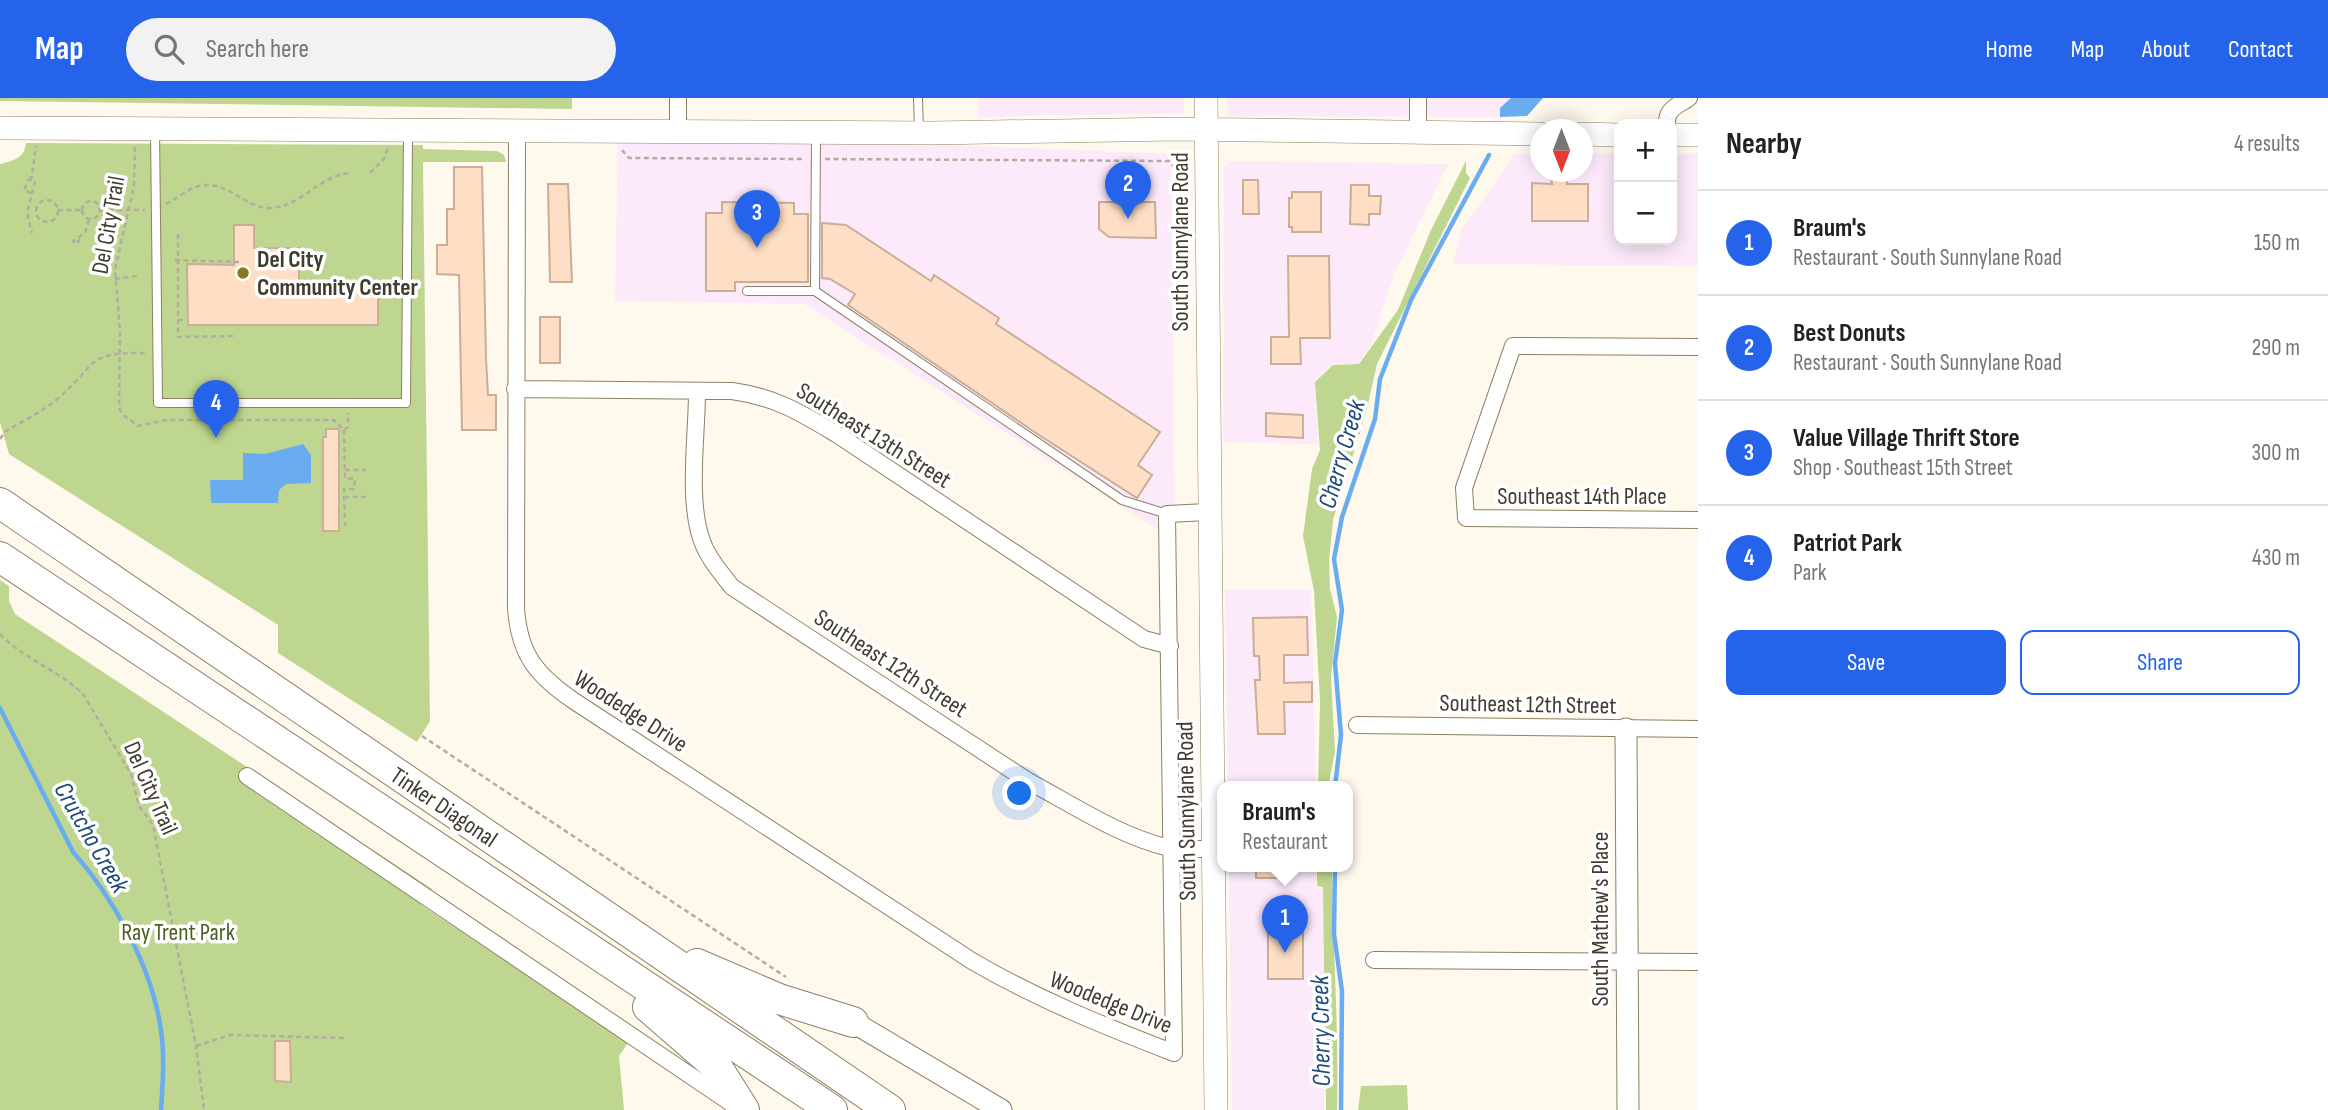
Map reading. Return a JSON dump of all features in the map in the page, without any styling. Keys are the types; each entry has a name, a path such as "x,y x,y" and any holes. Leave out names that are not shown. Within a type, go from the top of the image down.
{"highway":[{"name":"Tinker Diagonal","path":"8,509 890,1110"},
{"name":"Tinker Diagonal","path":"4,559 832,1110"},
{"path":"558,929 712,1062 743,1110"},
{"path":"636,938 779,999 853,1022"}],"main road":[{"name":"South Sunnylane Road","path":"1206,98 1216,1110"},
{"path":"0,128 30,136 155,129 919,133 1206,130 1530,134"},
{"path":"1593,134 1614,135"},
{"path":"1677,135 1698,135"}],"street":[{"path":"678,98 678,132"},
{"path":"1418,98 1418,131"},
{"path":"1668,119 1671,110 1689,98"},
{"name":"Woodedge Drive","path":"517,132 515,389 518,636 533,664 548,684 972,961 1023,991 1078,1016 1174,1053"},
{"name":"Southeast 14th Place","path":"1698,347 1513,346 1464,488 1466,518 1698,520"},
{"name":"Southeast 13th Street","path":"515,389 763,395 790,407 1144,639 1170,646"},
{"name":"Southeast 12th Street","path":"697,392 696,504 702,540 716,568 733,587 1028,781 1125,832 1172,849 1212,848"},
{"path":"1167,514 1208,512"},
{"name":"South Sunnylane Road","path":"1167,514 1174,1053"},
{"name":"Southeast 12th Street","path":"1357,725 1698,729"},
{"name":"South Mathew's Place","path":"1626,729 1628,1110"},
{"path":"247,776 743,1110"},
{"path":"1374,960 1698,962"},
{"path":"853,1022 1001,1110"}],"lane":[{"path":"918,98 919,133"},
{"path":"155,129 158,403 406,403 408,130"},
{"path":"815,291 816,132"},
{"path":"747,291 815,291 1122,500 1167,514"}],"path":[{"path":"30,136 31,181 35,182 28,202 28,220 32,233"},
{"name":"Del City Trail","path":"135,145 134,186 127,210 128,226 116,259 115,279 120,353 119,408 123,415 138,426 166,420 334,420 344,430"},
{"path":"370,173 384,159 388,148"},
{"path":"621,149 629,158 1169,161 1179,173 1180,243"},
{"path":"163,205 191,190 206,186 219,187 259,207 279,207 305,196 338,174 350,173"},
{"path":"31,181 29,180 24,190 31,193"},
{"path":"37,216 38,205 43,200 50,200 58,209 82,210 89,219"},
{"path":"82,210 89,201 97,204 100,210"},
{"path":"28,202 38,205"},
{"path":"28,220 37,216 48,221 55,218 58,209"},
{"path":"100,210 148,209"},
{"path":"89,219 96,218 100,210"},
{"path":"80,239 89,219"},
{"path":"178,234 178,337 235,336"},
{"path":"176,260 239,262"},
{"path":"115,279 137,276"},
{"path":"178,320 186,320"},
{"path":"0,439 5,432 59,398 98,358 120,353 157,354"},
{"path":"345,526 344,489 354,489 355,479 345,478 344,430 348,427 348,403"},
{"path":"345,470 366,470"},
{"path":"344,497 366,497"},
{"name":"Del City Trail","path":"0,634 12,647 72,684 83,694 131,774 139,806 156,835 196,1046 204,1110"},
{"name":"Tinker Diagonal","path":"422,736 794,983"},
{"path":"196,1046 230,1035 344,1038"}],"shaded area":[{"path":"978,98 1184,98 1184,113 978,117"},
{"path":"1227,98 1511,98 1500,108 1500,117 1228,116"},
{"path":"618,132 1171,154 1175,531 1159,530 804,304 615,301"},
{"path":"1515,154 1530,154 1530,182 1593,182 1593,154 1614,154 1614,245 1677,245 1677,154 1698,154 1698,266 1453,264 1461,231"},
{"path":"1229,161 1448,164 1395,272 1371,345 1358,364 1332,364 1315,382 1318,444 1223,442 1224,167"},
{"path":"1225,589 1311,590 1316,781 1228,781"},
{"path":"1229,872 1316,872 1316,887 1323,888 1325,925 1324,1110 1232,1110"}],"green space":[{"path":"0,98 572,98 572,109 0,101"},
{"path":"26,143 423,145 423,149 497,151 504,155 506,162 423,162 430,721 417,742 278,653 278,625 9,454 0,422 0,164 21,155"},
{"path":"1466,161 1466,173 1470,178 1377,364 1366,413 1333,520 1329,560 1330,589 1337,617 1331,679 1335,752 1329,781 1318,781 1320,701 1314,591 1303,536 1312,469 1320,450 1315,382 1333,365 1359,364 1398,310 1431,230"},
{"name":"Ray Trent Park","path":"0,580 9,586 9,601 15,614 432,889 421,905 628,1043 619,1056 624,1110 0,1110"},
{"path":"1317,872 1332,872 1337,1110 1326,1110 1323,887 1317,886"},
{"path":"1407,1085 1408,1110 1358,1110 1361,1086"}],"water":[{"path":"1511,98 1543,98 1527,116 1500,117 1500,108"},
{"path":"303,444 311,455 311,483 286,484 279,490 278,503 211,503 210,480 243,480 243,453 265,454"}],"building":[{"path":"454,167 482,167 486,358 488,395 496,395 496,430 462,430 459,275 437,274 437,245 447,245 447,209 454,209"},
{"path":"1243,180 1258,180 1259,214 1243,214"},
{"path":"1532,183 1588,184 1588,221 1532,221"},
{"path":"548,184 568,184 572,282 550,282"},
{"path":"1351,185 1369,185 1369,196 1381,196 1380,214 1369,214 1369,225 1350,224"},
{"path":"1292,192 1321,192 1321,232 1292,232 1292,227 1289,227 1289,198 1292,198"},
{"path":"722,202 794,203 794,214 808,214 808,282 735,282 735,291 706,291 706,213 722,213"},
{"path":"1099,202 1155,202 1156,238 1109,237 1099,229"},
{"path":"822,223 846,225 931,281 934,275 999,318 996,324 1160,432 1138,465 1152,475 1137,498 848,305 855,294 830,279 822,278"},
{"name":"Del City Community Center","path":"234,225 254,225 254,248 299,248 299,281 378,281 378,325 188,325 187,264 234,265"},
{"path":"1288,256 1329,256 1330,338 1300,338 1301,364 1271,364 1271,337 1289,337"},
{"path":"540,317 560,317 560,363 540,363"},
{"path":"1266,413 1303,415 1303,438 1266,436"},
{"path":"326,429 339,429 339,531 323,531 323,437 326,437"},
{"path":"1307,617 1308,655 1284,655 1284,683 1312,682 1312,702 1284,702 1285,734 1258,734 1255,680 1260,680 1259,656 1254,656 1253,618"},
{"path":"1256,872 1281,872 1282,878 1256,878"},
{"path":"1303,927 1303,979 1268,979 1268,928"},
{"path":"275,1041 290,1041 291,1082 275,1081"}],"waterway":[{"name":"Cherry Creek","path":"1336,781 1341,735 1335,663 1342,610 1334,559 1342,517 1375,419 1380,379 1411,300 1489,155"},
{"name":"Crutcho Creek","path":"0,708 73,852 102,889 139,955 155,1001 162,1035 161,1110"},
{"name":"Cherry Creek","path":"1335,872 1334,934 1342,991 1341,1110"}],"place":[{"name":"Best Donuts","path":"1128,219"},
{"name":"Value Village Thrift Store","path":"757,248"},
{"name":"Del City Community Center","path":"243,273"},
{"name":"Patriot Park","path":"216,438"},
{"name":"Braum's","path":"1285,953"}]}
